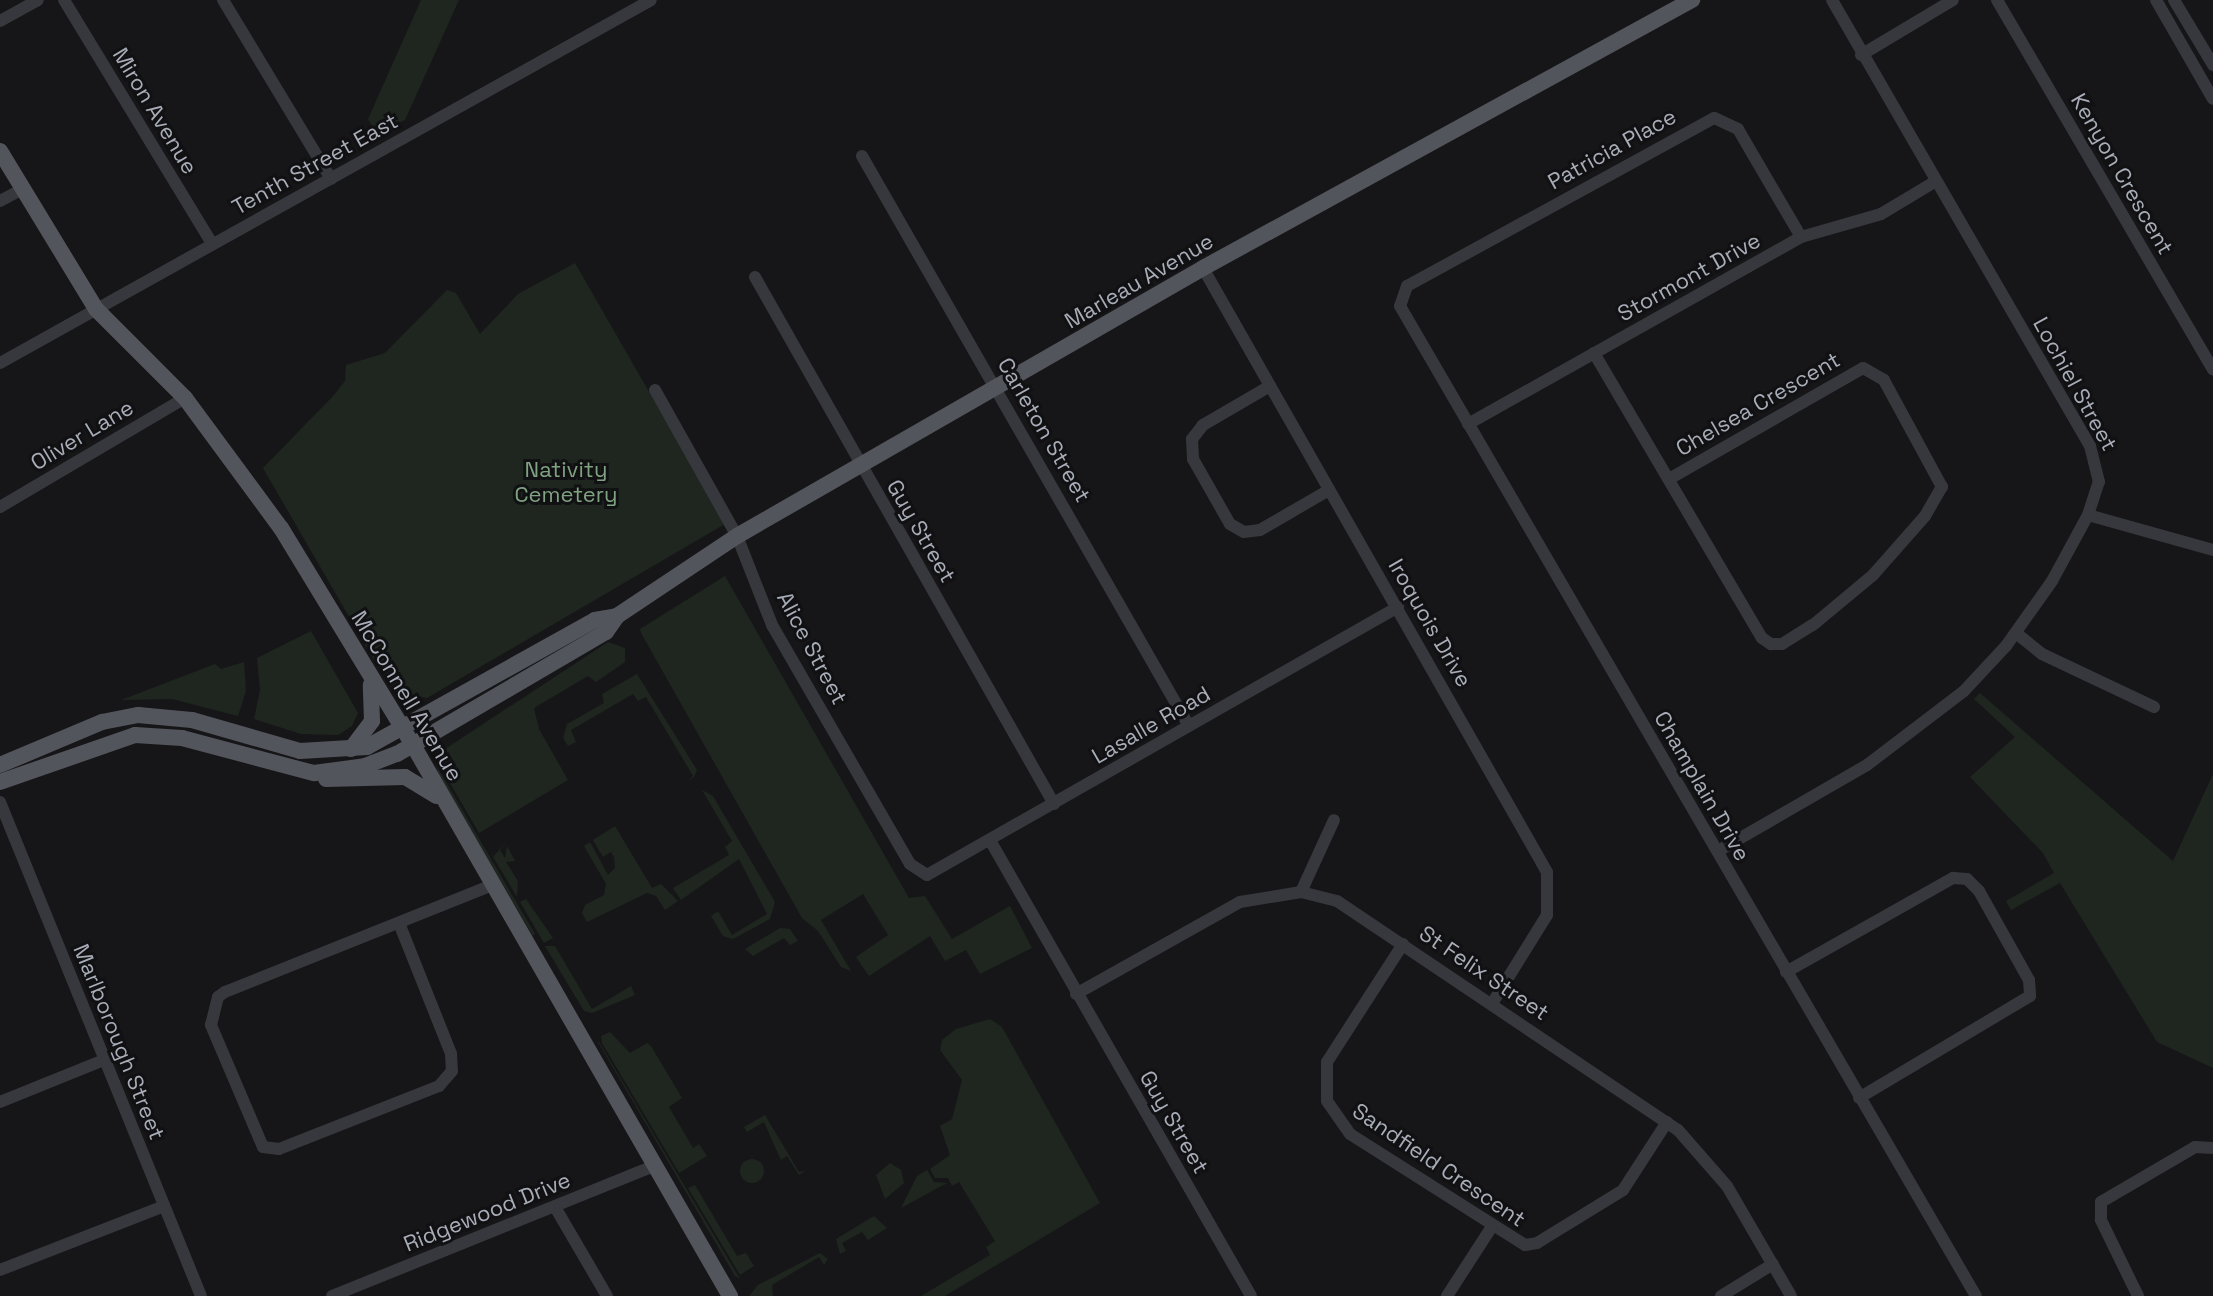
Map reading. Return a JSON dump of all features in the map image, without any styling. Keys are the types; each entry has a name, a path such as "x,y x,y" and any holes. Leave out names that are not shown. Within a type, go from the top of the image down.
{"main road":[{"name":"Marleau Avenue","path":"0,765 102,722 138,715 192,720 300,751 347,751 381,743 574,631 617,616 737,536 1203,268 1692,0"},
{"name":"McConnell Avenue","path":"0,151 96,309 185,398 250,481 413,745 730,1296"},
{"name":"Marleau Avenue","path":"290,770 340,771 380,762 606,632 617,616"},
{"path":"347,751 366,734 374,714 374,694 365,668"},
{"path":"0,782 135,735 182,738 337,781 405,777 442,799"}],"street":[{"path":"0,21 38,0"},
{"name":"Miron Avenue","path":"64,0 212,243"},
{"path":"223,0 331,179"},
{"name":"Tenth Street East","path":"0,363 651,0"},
{"name":"Lochiel Street","path":"1718,851 1914,734 1964,691 2016,633 2088,515 2099,482 2097,460 1832,0"},
{"path":"1861,55 1953,0"},
{"name":"Kenyon Crescent","path":"1997,0 2213,369"},
{"path":"2156,0 2213,99"},
{"path":"2174,0 2213,65"},
{"name":"Patricia Place","path":"1400,295 1407,286 1714,118 1738,129 1801,237"},
{"name":"Carleton Street","path":"862,156 1189,726"},
{"name":"Stormont Drive","path":"1468,424 1801,237 1881,214 1936,181"},
{"path":"0,201 23,189"},
{"name":"Iroquois Drive","path":"1203,268 1547,872 1547,915 1493,1002"},
{"name":"Guy Street","path":"755,277 1054,804"},
{"name":"Champlain Drive","path":"1400,295 1402,312 1976,1296"},
{"name":"Chelsea Crescent","path":"1594,353 1762,638 1771,644 1787,641 1813,625 1873,575 1925,516 1942,487 1884,380 1863,368 1669,479"},
{"path":"1270,386 1194,434 1190,448 1230,524 1244,532 1260,530 1329,490"},
{"name":"Alice Street","path":"655,390 737,536 772,625 910,864 924,872"},
{"name":"Oliver Lane","path":"0,507 185,398"},
{"path":"2088,515 2213,550"},
{"name":"Lasalle Road","path":"924,872 991,842 1398,607"},
{"path":"2016,633 2042,654 2154,707"},
{"name":"Marlborough Street","path":"0,802 201,1296"},
{"path":"1301,892 1334,820"},
{"name":"Guy Street","path":"991,842 1251,1296"},
{"path":"1786,972 1953,878 1967,879 1979,891 2029,980 2030,996 1859,1098"},
{"path":"399,923 451,1054 452,1071 439,1086 279,1149 263,1147 211,1025 212,1004 225,992 493,885"},
{"name":"St Felix Street","path":"1076,994 1240,902 1301,892 1337,901 1493,1002 1667,1122 1717,1172 1791,1296"},
{"name":"Sandfield Crescent","path":"1403,944 1327,1062 1327,1101 1350,1134 1513,1243 1532,1245 1623,1190 1667,1122"},
{"path":"0,1102 104,1060"},
{"path":"2138,1296 2101,1220 2101,1202 2195,1147 2213,1148"},
{"name":"Ridgewood Drive","path":"332,1296 346,1294 657,1165"},
{"path":"0,1270 164,1206"},
{"path":"555,1207 607,1296"},
{"path":"1447,1296 1491,1228"},
{"path":"1721,1296 1773,1264"}],"green space":[{"path":"421,0 459,0 405,120 376,132 368,119"},
{"name":"Nativity Cemetery","path":"575,263 725,524 427,698 392,691 263,468 334,395 345,381 346,365 385,353 447,290 456,293 480,334 518,294"},
{"path":"725,576 909,898 925,896 952,939 1010,906 1032,948 980,974 966,950 945,961 930,936 869,976 856,957 888,935 863,894 821,920 851,971 841,967 818,931 802,918 641,633 640,629"},
{"path":"311,631 358,713 352,726 338,735 301,734 254,719 260,690 257,658"},
{"path":"608,642 625,648 625,662 596,682 588,676 534,708 539,729 568,780 479,833 439,764 442,751"},
{"path":"244,662 246,691 238,716 172,699 121,700 215,664 221,669"},
{"path":"637,674 697,770 694,777 687,782 693,776 646,697 638,701 633,694 571,730 576,742 568,746 563,738 567,724 604,703 602,694"},
{"path":"1980,693 2173,861 2213,774 2213,1068 2157,1042 2060,883 2011,910 2006,901 2054,873 2043,853 1970,777 2015,737 1974,699"},
{"path":"436,765 535,934 533,936 439,776"},
{"path":"702,790 713,796 775,902 770,919 733,939 723,936 711,916 718,911 732,935 767,914 739,859 681,900 673,888 729,855 725,847 732,841"},
{"path":"615,826 652,888 661,884 678,901 665,910 656,896 647,893 587,922 582,913 585,905 604,895 606,884 584,846 590,842 608,875 615,868 614,857 611,852 603,857 593,840"},
{"path":"508,840 500,850 505,858 507,846 515,861 506,862 518,881 517,897 493,857"},
{"path":"526,899 553,938 544,943 520,902"},
{"path":"780,928 790,929 798,941 790,945 784,938 753,956 745,949"},
{"path":"545,946 555,946 592,1009 631,986 635,995 592,1013 584,1011"},
{"path":"990,1019 1002,1027 1100,1203 945,1296 921,1296 990,1255 986,1247 995,1241 959,1182 952,1186 948,1178 935,1178 930,1169 950,1155 940,1126 952,1119 962,1080 940,1050 942,1040 956,1029"},
{"path":"610,1032 630,1053 647,1043 651,1046 682,1098 669,1107 693,1148 699,1144 707,1156 679,1173 602,1043 601,1036"},
{"path":"599,1042 740,1279 735,1276"},
{"path":"765,1115 799,1172 805,1171 799,1175 787,1156 781,1160 764,1122 747,1132 744,1127"},
{"path":"752,1159 761,1162 764,1171 761,1180 752,1183 743,1180 740,1171 743,1162"},
{"path":"890,1163 901,1170 904,1183 885,1199 876,1175"},
{"path":"927,1170 934,1182 947,1183 901,1208 917,1176"},
{"path":"695,1185 737,1256 746,1253 754,1266 740,1275 688,1188"},
{"path":"874,1216 887,1228 868,1240 862,1232 842,1243 846,1251 840,1254 836,1239"},
{"path":"820,1253 828,1259 824,1265 819,1257 772,1285 773,1296 749,1296 758,1285"}]}
